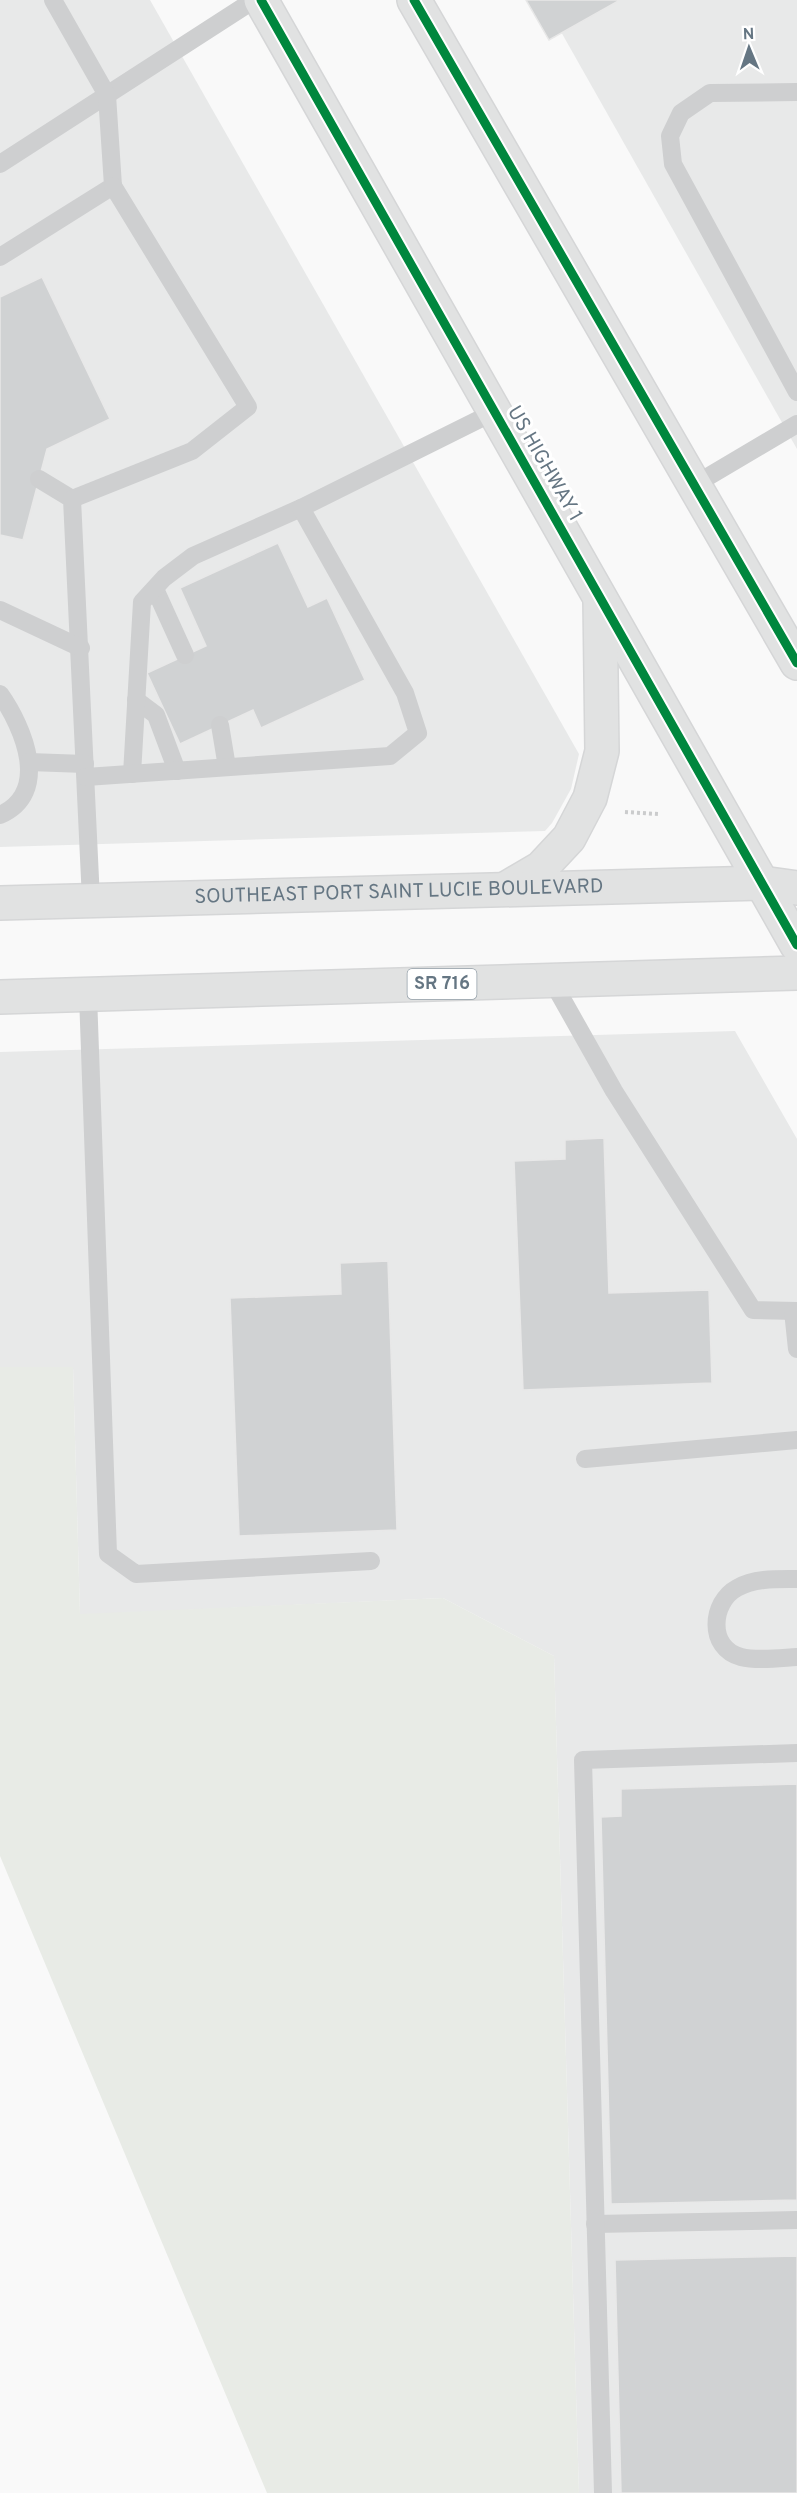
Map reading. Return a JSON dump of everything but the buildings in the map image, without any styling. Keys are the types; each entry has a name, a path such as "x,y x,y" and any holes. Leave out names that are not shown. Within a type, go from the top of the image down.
{"main road":[{"name":"US HIGHWAY 1","path":"261,0 797,945"},
{"path":"414,0 797,663"},
{"path":"505,889 541,868 569,838 590,798 602,751 600,598"},
{"name":"SOUTHEAST PORT SAINT LUCIE BOULEVARD","path":"0,903 762,883 797,888"},
{"name":"SR 716","path":"0,998 797,974"}],"lane":[{"path":"53,0 106,95 113,186 248,407 192,450 72,499"},
{"path":"0,164 254,0"},
{"path":"797,92 710,93 681,113 670,136 673,164 797,392"},
{"path":"0,257 113,186"},
{"path":"132,774 142,602 164,578 193,556 301,508 494,412"},
{"path":"694,485 797,424"},
{"path":"39,479 72,499"},
{"path":"72,499 81,648 91,900"},
{"path":"29,762 132,774 390,756 418,733 405,693 301,508"},
{"path":"155,589 185,655"},
{"path":"0,610 81,648"},
{"path":"0,694 23,734 29,762 25,793 15,807 0,815"},
{"path":"136,700 156,715 177,771"},
{"path":"220,725 227,767"},
{"path":"552,981 614,1091 753,1310 795,1311 797,1349"},
{"path":"88,995 108,1554 136,1574 371,1561"},
{"path":"585,1460 797,1440"},
{"path":"797,1579 763,1580 740,1586 727,1594 720,1604 717,1624 717,1631 727,1650 741,1657 797,1657"},
{"path":"603,2493 582,1760 797,1753"},
{"path":"595,2224 797,2220"}],"path":[{"path":"623,811 633,814 658,814"}],"shaded area":[{"path":"0,0 150,0 579,754 571,789 545,831 0,847"},
{"path":"543,0 797,0 797,449"},
{"path":"735,1031 797,1139 797,2493 579,2493 554,1656 443,1598 80,1615 73,1367 0,1367 0,1052"},
{"path":"0,1367 73,1367 80,1614 443,1598 554,1656 579,2493 267,2493 0,1856"}],"cycle path":[{"path":"261,0 797,945"},
{"path":"414,0 797,663"}]}
